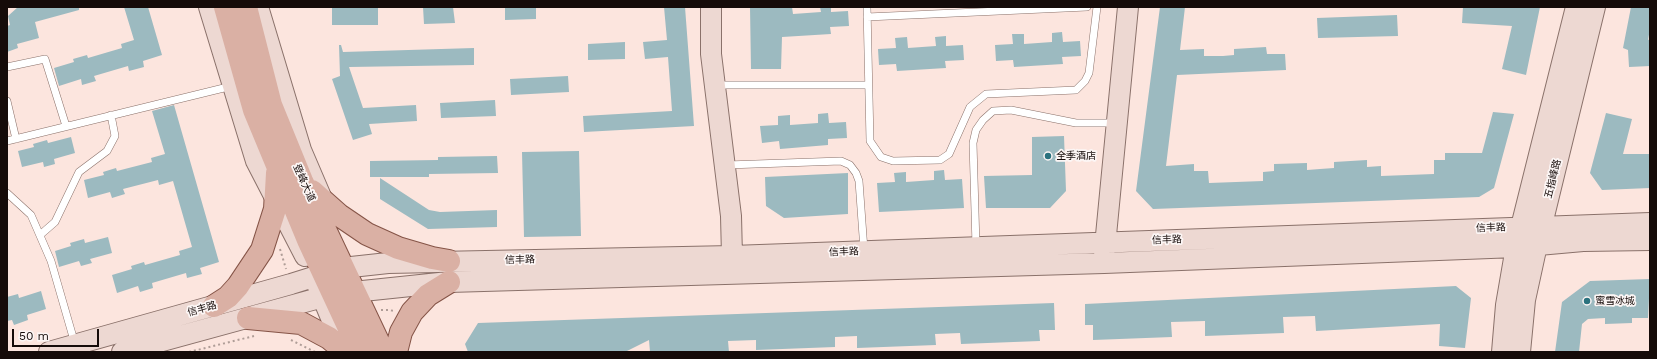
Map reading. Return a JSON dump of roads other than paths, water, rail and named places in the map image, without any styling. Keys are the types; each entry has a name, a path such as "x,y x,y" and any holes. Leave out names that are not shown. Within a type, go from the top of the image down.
{"main road":[{"path":"209,7 256,161 276,200 333,271 343,292 371,311 395,352"},
{"name":"登峰大道","path":"225,7 254,110 308,240 333,271"},
{"name":"登峰大道","path":"246,7 271,105 302,180 333,271 343,292 383,352"},
{"path":"258,7 301,150 324,203 333,271"},
{"path":"711,7 711,54 731,216 732,256"},
{"path":"1104,263 1128,7"},
{"name":"五指峰路","path":"1502,352 1506,305 1516,247 1576,7"},
{"name":"五指峰路","path":"1520,352 1525,300 1536,245 1595,7"},
{"path":"214,306 228,297 238,286 255,263 267,237 276,200 277,166"},
{"path":"302,180 324,203 352,225 382,242 415,254 449,261"},
{"name":"信丰路","path":"49,352 333,271 449,261 732,256 1650,223"},
{"name":"信丰路","path":"122,352 255,326 343,292 448,282 1104,263 1516,247 1583,241 1650,240"},
{"path":"395,352 401,332 412,312 428,295 448,282"},
{"name":"登峰大道","path":"343,292 349,352"},
{"path":"255,326 301,323 329,338 349,352"}],"lane":[{"path":"867,7 870,141 881,157 893,161 940,160 949,154 953,149 970,108 986,94 1076,90 1089,73 1097,7"},
{"path":"867,17 1087,7"},
{"path":"7,67 46,59 66,126"},
{"path":"715,86 868,85"},
{"path":"7,141 232,86"},
{"path":"7,100 16,139"},
{"path":"976,247 973,143 976,130 983,120 993,111 1011,110 1076,123 1116,123"},
{"path":"40,235 55,222 79,172 107,151 115,136 111,115"},
{"path":"725,165 841,161 850,165 856,172 859,181 864,251"},
{"path":"7,193 31,215 40,235 51,261 75,345"}],"place":[{"name":"全季酒店","path":"1048,156"},
{"name":"蜜雪冰城","path":"1587,301"}]}
